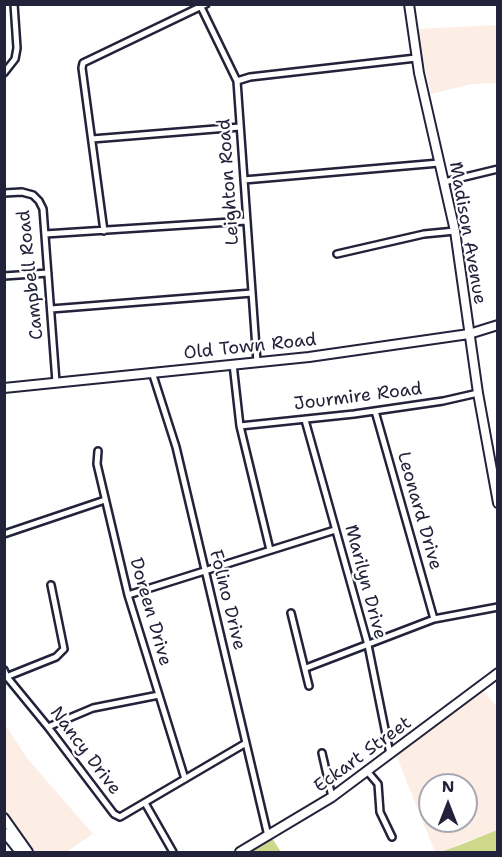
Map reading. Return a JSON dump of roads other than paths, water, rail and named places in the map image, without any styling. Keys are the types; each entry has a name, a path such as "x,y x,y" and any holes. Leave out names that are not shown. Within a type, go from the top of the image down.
{"main road":[{"name":"Madison Avenue","path":"409,4 416,58 455,231 478,393 494,462 498,503"},
{"name":"Old Town Road","path":"4,388 366,350 469,334 498,325"},
{"name":"Eckart Street","path":"240,852 332,797 498,673"},
{"path":"4,818 28,852"},
{"path":"4,831 20,852"}],"street":[{"path":"4,73 15,59 17,48 14,5"},
{"path":"104,231 83,63 203,6"},
{"name":"Leighton Road","path":"203,6 237,81 257,362"},
{"path":"237,81 250,77 416,58"},
{"path":"92,139 240,128"},
{"path":"244,180 439,163"},
{"path":"444,182 498,169"},
{"name":"Campbell Road","path":"4,193 22,192 37,199 43,209 56,382"},
{"path":"45,234 246,221"},
{"path":"338,254 424,234 455,231"},
{"path":"4,276 48,273"},
{"path":"51,309 252,293"},
{"path":"233,364 240,426 270,550"},
{"name":"Folino Drive","path":"152,372 176,447 268,836"},
{"name":"Jourmire Road","path":"240,426 375,411 443,401 478,393"},
{"name":"Leonard Drive","path":"375,411 434,619"},
{"name":"Marilyn Drive","path":"304,420 368,645 390,754"},
{"name":"Doreen Drive","path":"98,451 97,464 128,595 185,779"},
{"path":"4,534 105,500"},
{"path":"128,595 335,530"},
{"path":"6,677 56,657 64,649 51,585"},
{"path":"306,668 434,619 498,607"},
{"path":"291,613 309,686"},
{"name":"Nancy Drive","path":"4,670 6,677 116,815 124,816 246,743"},
{"path":"48,727 93,708 159,695"},
{"path":"322,753 332,797"},
{"path":"368,771 378,784 379,806 392,837"},
{"path":"145,803 174,852"}]}
